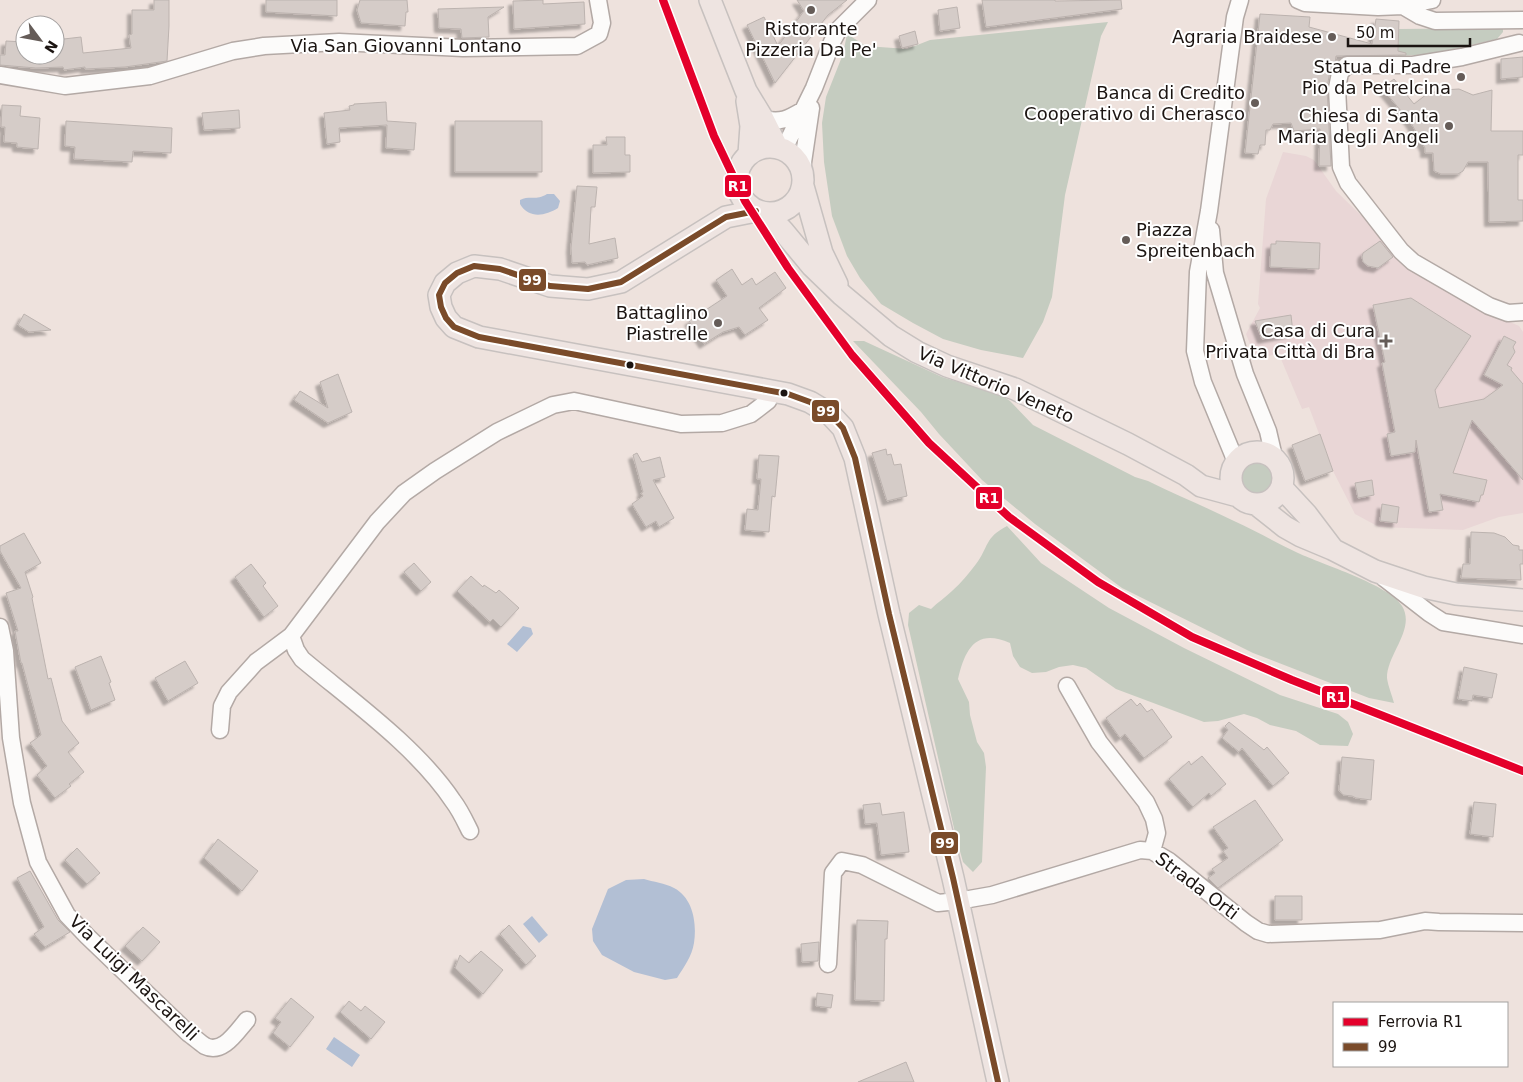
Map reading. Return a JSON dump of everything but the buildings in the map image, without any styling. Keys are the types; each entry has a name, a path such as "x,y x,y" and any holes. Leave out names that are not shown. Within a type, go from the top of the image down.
{"main road":[{"path":"710,0 746,91 781,148"},
{"path":"746,91 751,126 749,154"},
{"path":"761,212 747,204 740,195 737,184 738,173 742,163 749,154 767,146 781,148 795,157 803,177 800,196 786,210 777,213 761,212 726,217 620,282 588,289 550,286 500,269 474,266 457,273 445,283 439,295 440,307 454,327 479,337 788,394 810,402 830,414 843,428 855,458 998,1082"},
{"name":"Via Vittorio Veneto","path":"803,177 822,253 842,295"},
{"path":"695,235 737,184"},
{"name":"Via Vittorio Veneto","path":"761,212 783,231 812,266 842,295 891,336 917,352 947,366 1015,389 1128,444 1186,475 1201,486 1247,500"},
{"path":"1247,500 1271,500 1282,488 1284,480 1280,464 1267,453 1258,452 1242,456 1234,466 1231,484 1247,500 1285,527 1375,571 1423,587 1456,594 1523,600"},
{"name":"Via Vittorio Veneto","path":"1186,475 1197,478 1213,477 1234,466"},
{"path":"1282,488 1307,515 1332,549"}],"street":[{"name":"Via San Giovanni Lontano","path":"0,74 65,86 150,76 233,51 264,46 339,42 462,48 577,46 599,34 602,23 598,0"},
{"path":"781,148 805,109 838,29 868,0"},
{"path":"1234,466 1203,382 1195,351 1198,272 1209,211 1235,17 1240,0"},
{"path":"1298,0 1305,3 1378,8 1402,6 1432,0"},
{"path":"1402,6 1420,16 1435,21 1521,20 1521,44 1413,65 1347,65 1340,73 1337,88 1341,167 1348,184 1401,251 1413,262 1490,306 1508,313 1523,312"},
{"path":"803,177 814,88"},
{"path":"763,119 777,122 786,120 805,109"},
{"path":"1209,211 1215,273 1245,374 1268,431 1274,458"},
{"path":"220,730 222,706 229,692 256,662 291,636 376,522 404,493 435,471 509,425 553,405 574,401 681,424 722,423 752,414 768,401 774,391"},
{"path":"1375,571 1428,613 1443,622 1523,635"},
{"name":"Via Luigi Mascarelli","path":"0,627 5,651 11,738 22,803 38,862 67,915 175,1020 207,1047 217,1048 224,1045 247,1020"},
{"path":"291,636 296,650 302,659 405,746 438,781 454,801 470,831"},
{"path":"1067,686 1099,742 1146,802 1154,819 1158,834 1152,851"},
{"path":"0,705 8,691"},
{"name":"Strada Orti","path":"828,964 833,873 842,861 862,865 938,903 992,895 1140,850 1152,851 1168,861 1246,923 1258,931 1268,934 1283,935 1380,930 1425,921 1523,922"}],"shaded area":[{"path":"1108,22 1101,36 1065,195 1052,297 1043,322 1023,358 981,350 943,339 881,304 860,278 847,256 832,216 824,162 822,123 826,97 843,54 847,34 866,46 907,49 930,40"},
{"path":"1399,29 1503,29 1503,32 1497,39 1432,54 1398,56"},
{"name":"Casa di Cura Privata Città di Bra","path":"1283,152 1306,156 1314,160 1336,191 1378,232 1501,318 1519,326 1523,332 1523,513 1499,517 1463,530 1379,527 1355,514 1333,471 1309,407 1302,409 1281,359 1273,355 1256,359 1246,334 1260,308 1258,304 1266,199"},
{"path":"853,341 864,341 942,377 1001,395 1010,401 1033,425 1135,477 1148,481 1298,553 1384,590 1402,606 1406,624 1388,669 1388,684 1394,703 1369,698 1253,653 1122,588 1035,524 982,480 921,412"},
{"path":"1257,463 1268,467 1272,478 1268,489 1257,493 1246,489 1242,478 1246,467"},
{"path":"1007,526 1041,563 1109,608 1184,648 1280,695 1338,714 1348,722 1353,734 1348,746 1320,745 1296,731 1270,725 1244,714 1218,721 1204,722 1116,689 1086,668 1073,665 1059,667 1046,672 1032,673 1020,667 1013,656 1010,643 989,638 980,640 969,650 958,679 969,702 970,715 977,742 984,753 986,767 982,862 973,872 963,862 956,837 908,625 909,613 919,605 931,609 950,593 976,564 994,535"}],"water":[{"path":"554,194 560,201 558,208 548,213 533,214 524,209 520,204 520,200"},
{"path":"523,626 531,628 533,634 517,652 507,644"},
{"path":"644,879 663,884 680,892 686,898 692,912 695,927 693,948 677,978 665,980 634,972 602,955 593,941 592,929 608,889 626,880"},
{"path":"532,916 548,935 539,943 523,924"},
{"path":"334,1037 360,1055 352,1067 326,1049"}],"rail line":[{"name":"R1","path":"663,0 714,136 745,201 788,268 852,355 929,443 1009,517 1098,582 1192,637 1292,680 1523,771"}],"transit line":[{"name":"99","path":"756,211 726,217 621,282 588,289 550,286 500,269 474,266 457,273 445,283 439,295 441,307 446,318 454,327 479,337 788,394 810,402 830,414 843,428 855,458 889,614 953,878 998,1082"}],"place":[{"name":"Ristorante Pizzeria Da Pe'","path":"811,10"},
{"name":"Agraria Braidese","path":"1332,37"},
{"name":"Statua di Padre Pio da Petrelcina","path":"1461,77"},
{"name":"Banca di Credito Cooperativo di Cherasco","path":"1255,103"},
{"name":"Chiesa di Santa Maria degli Angeli","path":"1449,126"},
{"name":"Piazza Spreitenbach","path":"1126,240"},
{"name":"Battaglino Piastrelle","path":"718,323"},
{"name":"Casa di Cura Privata Città di Bra","path":"1386,341"}]}
